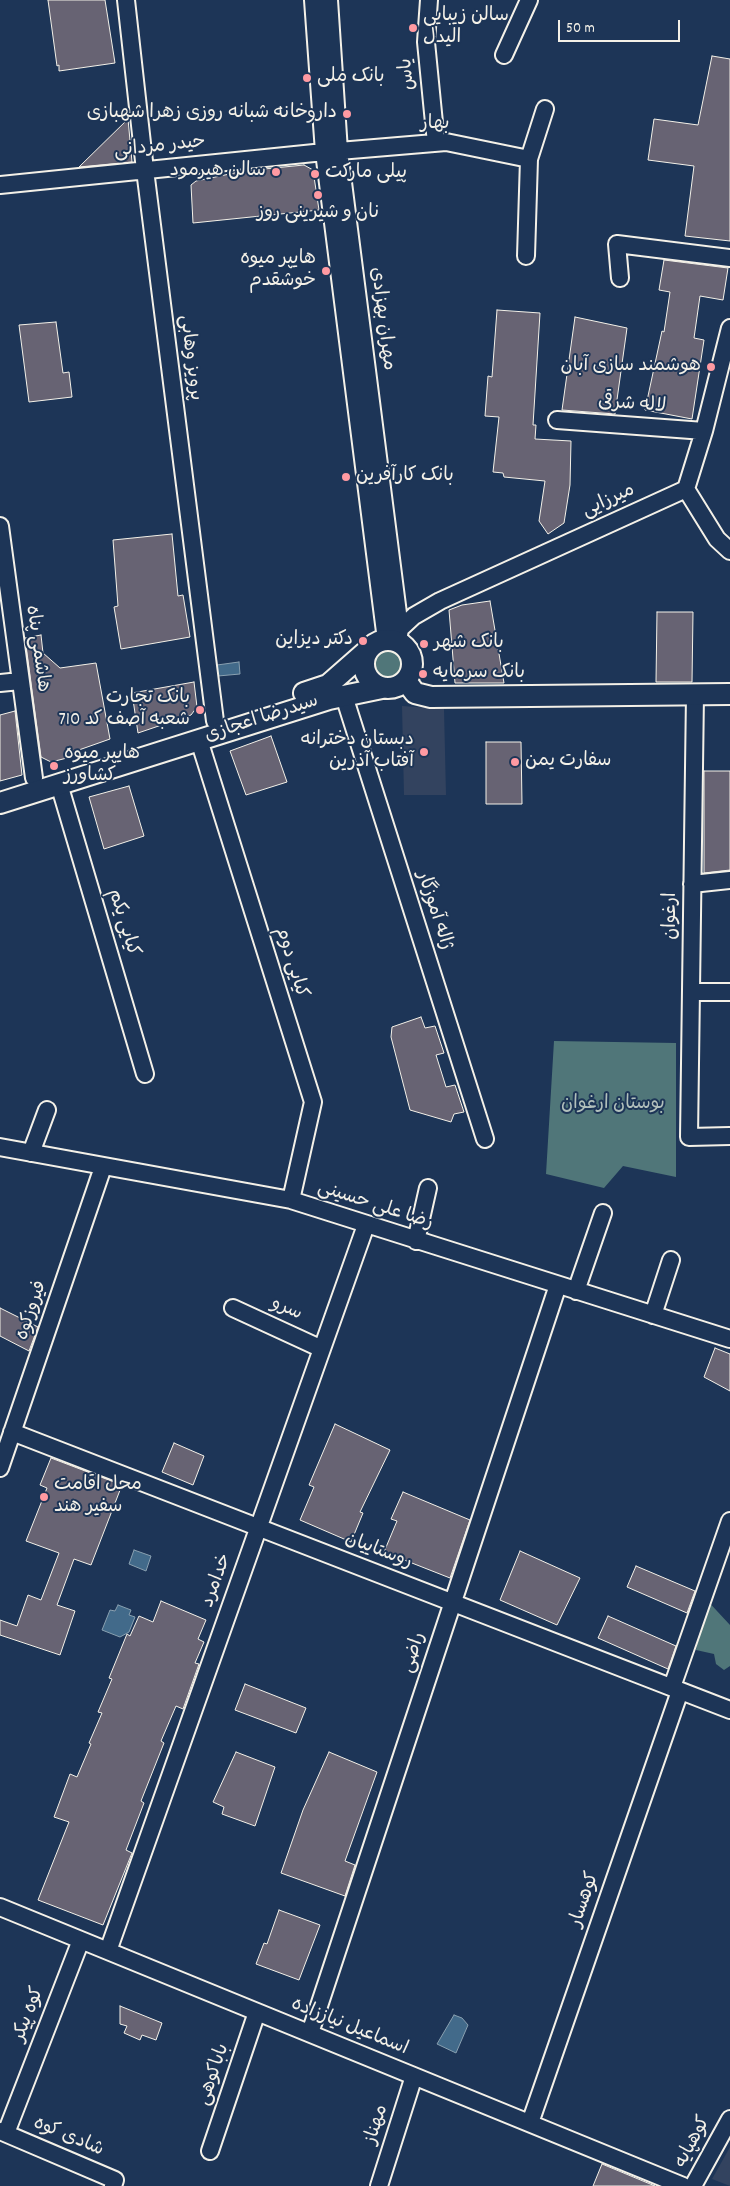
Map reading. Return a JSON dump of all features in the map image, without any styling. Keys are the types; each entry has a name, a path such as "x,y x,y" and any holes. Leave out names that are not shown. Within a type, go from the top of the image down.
{"main road":[{"path":"382,688 375,684 365,672 365,656 388,640 405,646 412,659 412,667 406,681 415,693 431,697 730,694"},
{"name":"سیدرضا اعجازی","path":"0,788 328,685 388,640"},
{"name":"سیدرضا اعجازی","path":"0,803 344,696 382,688 391,688 406,681"}],"street":[{"name":"پرویز وهابی","path":"126,0 145,170 215,721"},
{"name":"مهران بهزادی","path":"313,0 388,640"},
{"name":"مهران بهزادی","path":"329,0 331,151"},
{"name":"یاس","path":"429,0 426,42 436,144"},
{"path":"504,55 529,0"},
{"path":"526,256 530,159 545,109"},
{"name":"بهار","path":"331,151 446,142 530,159"},
{"name":"حیدر مردانی","path":"0,185 331,151"},
{"path":"620,278 617,244 730,258"},
{"path":"730,328 704,431 686,489 717,539 730,551"},
{"name":"لاله شرقی","path":"558,420 704,431"},
{"name":"میرزایی","path":"388,640 414,616 440,601 686,489"},
{"name":"هاشمی پناه","path":"0,526 34,778"},
{"path":"0,683 20,681"},
{"name":"ارغوان","path":"695,694 689,1138 730,1136"},
{"name":"ژاله آموزگار","path":"344,696 485,1139"},
{"name":"کیایی دوم","path":"199,740 313,1102 291,1200"},
{"name":"کیایی یکم","path":"59,784 146,1074"},
{"path":"692,884 730,880"},
{"path":"692,992 730,992"},
{"path":"31,1153 47,1110"},
{"name":"رضا علی حسینی","path":"0,1147 291,1200 730,1339"},
{"name":"فیروزکوه","path":"0,1468 103,1167"},
{"path":"416,1241 428,1188"},
{"path":"576,1291 603,1213"},
{"name":"خدامرد","path":"108,1951 366,1225"},
{"path":"653,1315 671,1260"},
{"name":"راضی","path":"310,2034 558,1285"},
{"name":"سرو","path":"233,1308 322,1349"},
{"name":"روستاییان","path":"12,1432 730,1710"},
{"name":"کوهسار","path":"530,2124 676,1689 730,1521"},
{"name":"اسماعیل نیاززاده","path":"0,1906 683,2186"},
{"name":"کوه پیکر","path":"3,2132 81,1940"},
{"name":"باباکوهی","path":"210,2151 257,2012"},
{"name":"مهناز","path":"379,2186 414,2076"},
{"name":"کوهپایه","path":"693,2186 730,2119"},
{"name":"شادی کوه","path":"3,2132 115,2180 113,2186"}],"shaded area":[{"path":"239,662 240,674 218,676 217,665"},
{"name":"دبستان دخترانه آفتاب آذرین","path":"402,706 444,709 446,795 404,795"},
{"path":"134,1550 151,1556 146,1571 129,1564"},
{"path":"118,1605 131,1610 129,1615 135,1617 129,1632 120,1637 102,1630 110,1610 115,1611"},
{"path":"454,2015 462,2018 468,2025 456,2053 437,2044"},
{"path":"730,2147 730,2186 712,2179"}],"green space":[{"path":"388,644 402,650 408,664 402,678 388,684 374,678 368,664 374,650"},
{"name":"بوستان ارغوان","path":"554,1041 676,1043 676,1177 623,1166 604,1188 546,1174"},
{"path":"704,1597 730,1625 730,1666 724,1670 716,1664 714,1654 696,1650"}],"building":[{"path":"48,0 105,0 115,63 59,71"},
{"path":"712,56 730,59 730,241 685,236 694,166 648,160 654,119 698,125"},
{"path":"128,119 132,162 79,167"},
{"path":"304,165 313,170 319,210 193,223 191,185 196,181 244,171"},
{"path":"664,260 728,268 723,300 700,296 694,338 704,340 692,419 645,410 662,331 664,332 670,292 659,290"},
{"path":"497,310 540,313 533,425 536,425 535,439 571,441 570,485 564,523 548,534 539,521 545,481 504,477 503,473 493,472 499,417 485,416 488,376 492,377"},
{"path":"575,317 627,328 615,414 562,410"},
{"path":"56,322 63,373 69,372 72,397 29,402 19,325"},
{"path":"172,534 178,596 183,595 190,637 121,649 114,607 118,606 113,540"},
{"path":"490,601 504,683 455,683 449,610 462,605"},
{"path":"657,612 693,612 692,682 656,682"},
{"path":"41,635 43,653 60,668 96,663 110,739 76,751 75,756 51,762 41,757 25,638"},
{"path":"194,682 197,707 191,715 138,733 132,693"},
{"path":"15,711 22,775 0,781 0,715"},
{"path":"271,736 287,782 246,795 230,751"},
{"path":"486,742 521,742 522,804 486,804"},
{"path":"704,771 730,771 730,870 704,873"},
{"path":"129,786 144,836 104,849 89,797"},
{"path":"421,1017 425,1028 435,1026 444,1053 436,1055 446,1087 455,1085 464,1112 454,1114 451,1122 410,1110 391,1037 392,1027"},
{"path":"0,1308 38,1327 29,1351 0,1336"},
{"path":"715,1348 730,1354 730,1391 704,1377"},
{"path":"335,1424 390,1450 360,1512 363,1513 351,1542 300,1520 314,1487 309,1485"},
{"path":"174,1443 204,1456 193,1485 162,1472"},
{"path":"51,1458 122,1485 91,1565 74,1559 57,1605 75,1611 60,1655 0,1635 0,1620 17,1626 28,1595 41,1600 59,1553 26,1541 47,1488 40,1485"},
{"path":"403,1492 470,1520 450,1578 384,1552 397,1521 391,1519"},
{"path":"520,1551 580,1578 557,1625 500,1600"},
{"path":"636,1566 695,1591 687,1613 627,1587"},
{"path":"161,1601 206,1620 198,1639 204,1642 195,1663 199,1664 183,1709 176,1706 161,1741 164,1743 141,1801 144,1803 126,1850 132,1853 103,1925 38,1900 69,1822 54,1817 70,1774 77,1777 91,1744 89,1743 102,1713 98,1712 112,1679 109,1678 127,1634 130,1636 139,1616 153,1622"},
{"path":"608,1616 676,1646 668,1669 598,1638"},
{"path":"245,1684 306,1708 296,1733 235,1710"},
{"path":"236,1752 275,1767 255,1826 222,1814 224,1807 213,1802"},
{"path":"329,1752 377,1772 345,1861 355,1865 345,1896 281,1873 303,1810"},
{"path":"279,1910 320,1925 299,1980 256,1964 264,1943 267,1944"},
{"path":"120,2006 162,2023 156,2040 142,2035 140,2040 124,2033 127,2026 120,2024"},
{"path":"602,2164 655,2186 593,2186"}],"place":[{"name":"سالن زیبایی الیدل","path":"413,28"},
{"name":"بانک ملی","path":"307,78"},
{"name":"داروخانه شبانه روزی زهرا شهبازی","path":"347,114"},
{"name":"سالن هیرمود","path":"276,172"},
{"name":"پیلی مارکت","path":"315,174"},
{"name":"نان و شیرینی روز","path":"318,195"},
{"name":"هایپر میوه خوشقدم","path":"326,271"},
{"name":"هوشمند سازی آبان","path":"711,367"},
{"name":"بانک کارآفرین","path":"346,477"},
{"name":"دکتر دیزاین","path":"363,641"},
{"name":"بانک شهر","path":"424,644"},
{"name":"بانک سرمایه","path":"423,674"},
{"name":"بانک تجارت شعبه آصف کد 710","path":"200,710"},
{"name":"دبستان دخترانه آفتاب آذرین","path":"424,752"},
{"name":"سفارت یمن","path":"515,762"},
{"name":"هایپر میوه کشاورز","path":"54,766"},
{"name":"محل اقامت سفیر هند","path":"44,1497"}]}
